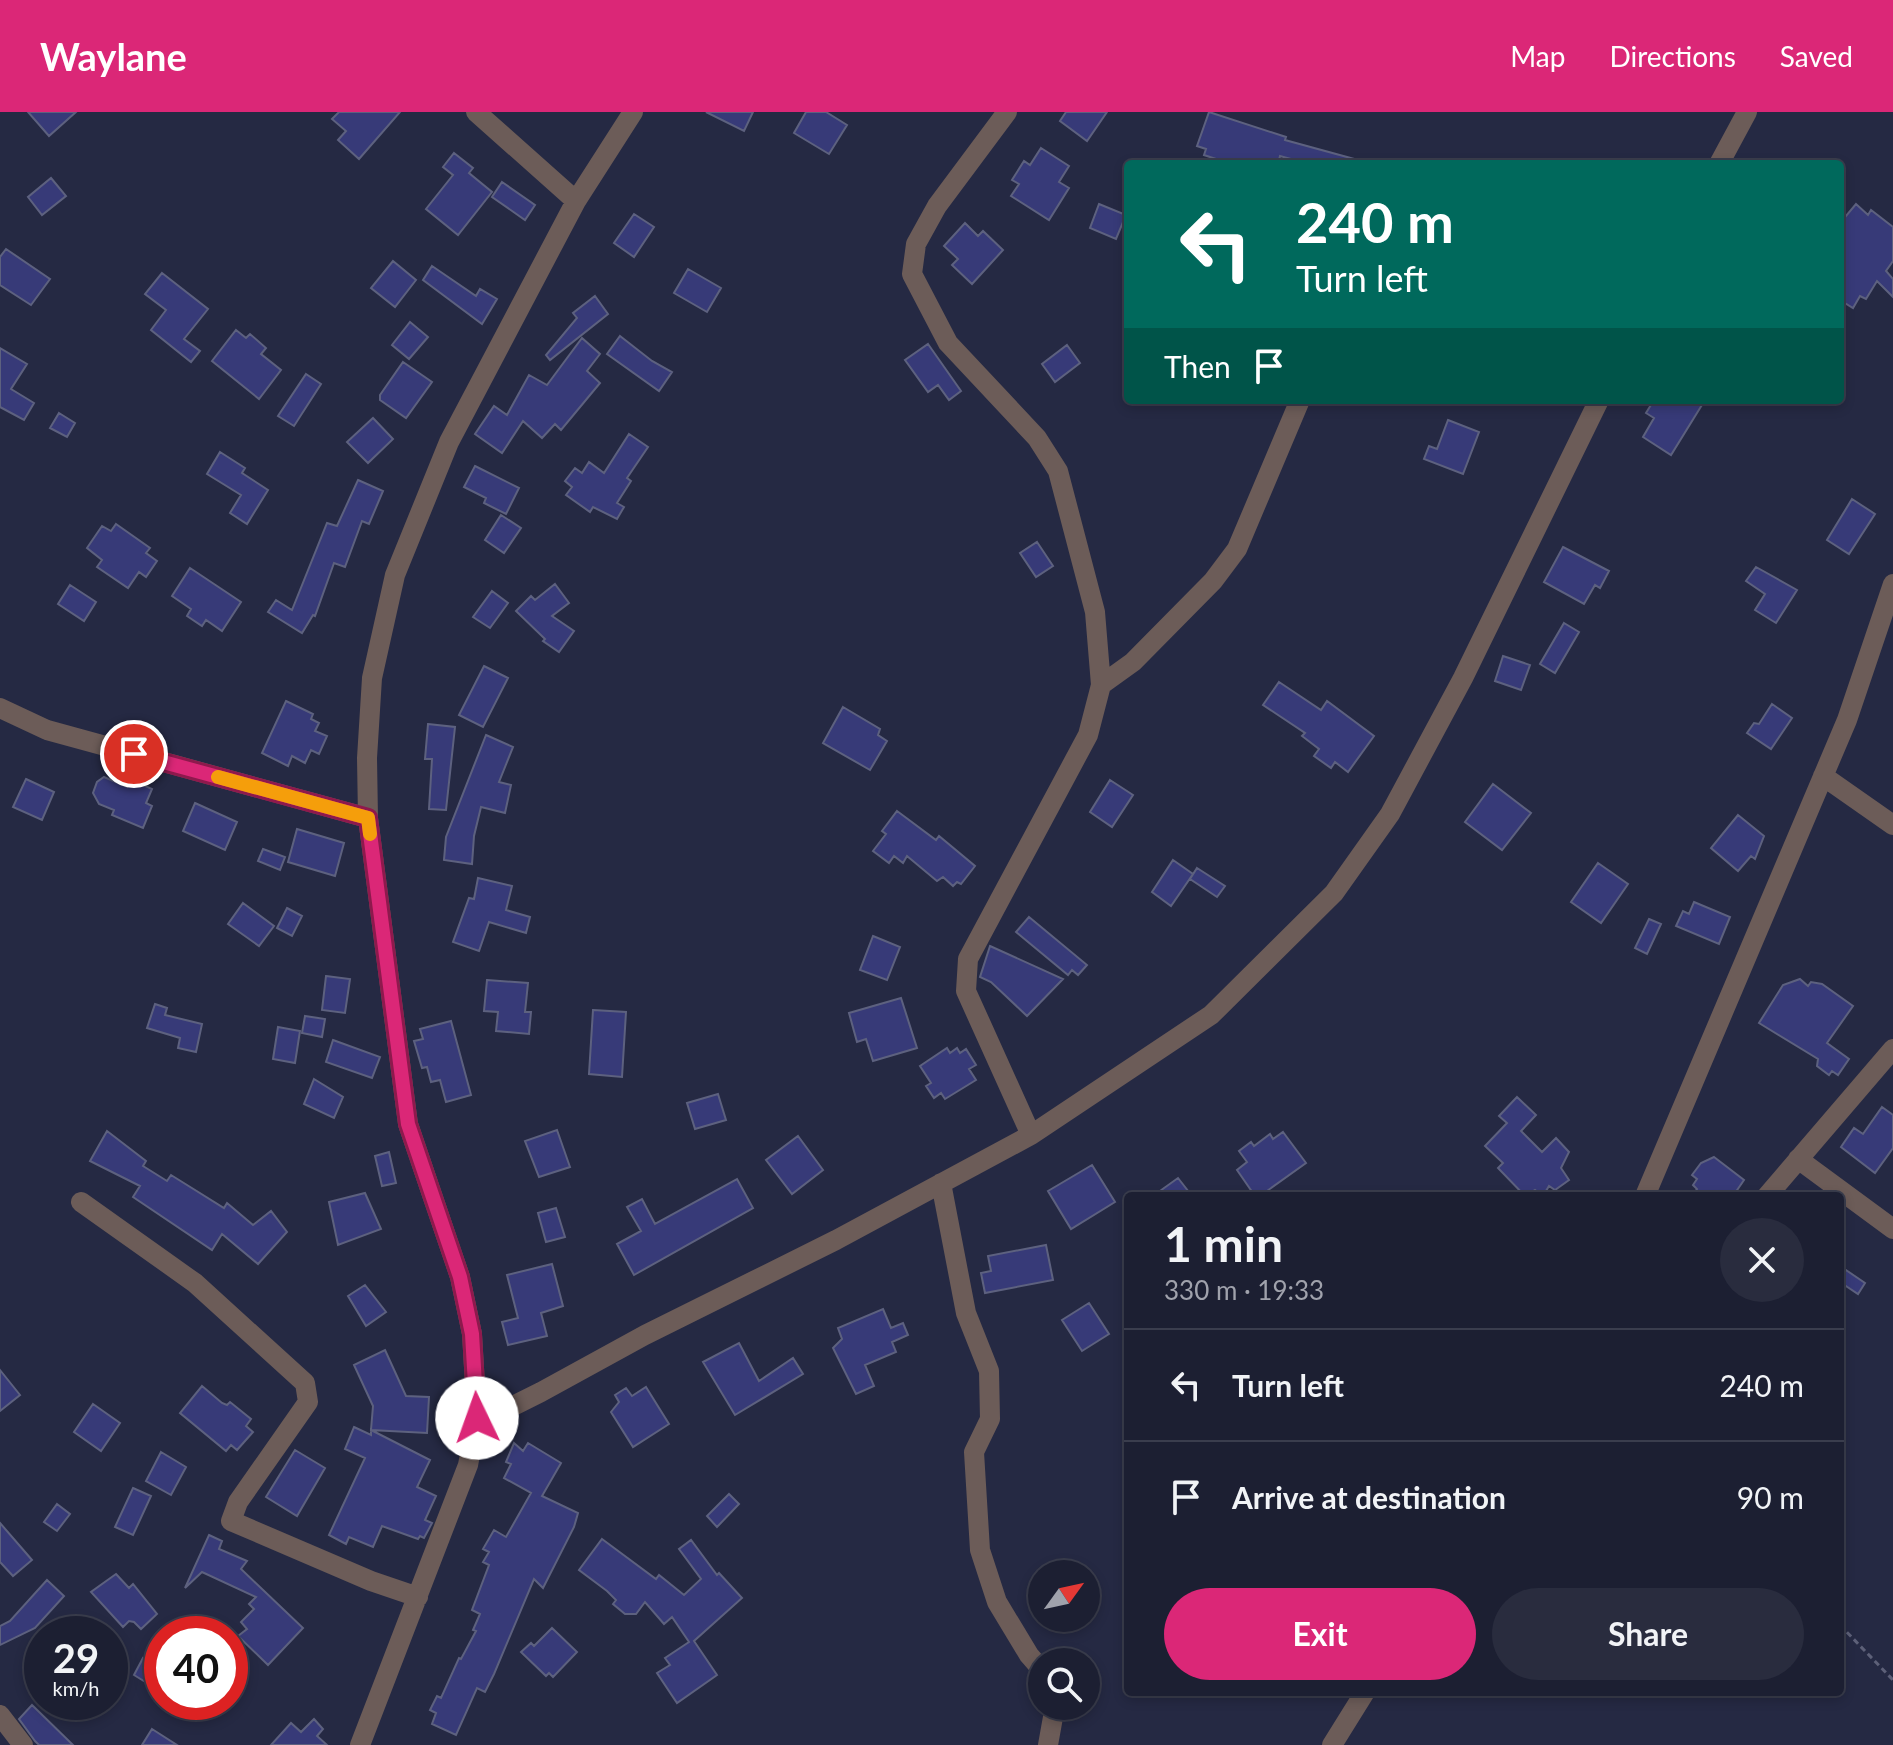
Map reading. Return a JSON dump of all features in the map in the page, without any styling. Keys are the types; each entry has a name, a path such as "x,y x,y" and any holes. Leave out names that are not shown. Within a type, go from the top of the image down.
{"street":[{"path":"476,112 576,201"},
{"path":"360,1745 468,1465 477,1418 472,1334 460,1277 408,1124 368,818 367,758 372,678 395,575 449,442 576,201 633,112"},
{"path":"1007,112 937,206 916,244 912,274 948,343 1037,438 1058,471 1095,612 1101,685 1088,735 968,959 966,991 1031,1135"},
{"path":"1721,160 1747,112"},
{"path":"1101,685 1133,662 1213,581 1237,549 1298,404"},
{"path":"477,1418 497,1414 541,1392 645,1335 836,1240 1031,1135 1211,1015 1334,893 1398,800 1463,678 1597,404"},
{"path":"1647,1192 1847,720 1893,584"},
{"path":"0,708 47,730 368,818"},
{"path":"1823,776 1893,825"},
{"path":"1770,1192 1893,1049"},
{"path":"1798,1159 1843,1192"},
{"path":"941,1183 966,1313 989,1371 990,1419 974,1452 980,1550 997,1602 1028,1653"},
{"path":"1844,1193 1893,1229"},
{"path":"81,1202 195,1283 305,1383 308,1402 238,1502 231,1521 371,1581 418,1597"},
{"path":"1332,1745 1363,1696"},
{"path":"0,1715 23,1745"},
{"path":"1048,1745 1052,1720"}],"path":[{"path":"1844,1629 1893,1680"}],"building":[{"path":"28,112 76,112 49,136"},
{"path":"339,112 400,112 359,159 338,140 346,131 332,119"},
{"path":"706,112 753,112 744,131"},
{"path":"806,112 826,112 847,125 829,154 794,133"},
{"path":"1066,112 1107,112 1087,141 1060,121"},
{"path":"1209,112 1286,137 1285,140 1358,160 1294,160 1280,156 1279,160 1219,160 1204,155 1206,149 1197,146"},
{"path":"1041,148 1069,166 1059,182 1069,188 1049,220 1011,196 1019,184 1012,180 1024,161 1030,165"},
{"path":"454,153 473,168 469,173 492,192 458,235 426,209 453,175 443,167"},
{"path":"51,178 66,196 42,215 28,197"},
{"path":"502,182 535,205 525,220 492,197"},
{"path":"1099,204 1124,214 1116,239 1090,228"},
{"path":"1856,204 1868,215 1871,210 1893,227 1893,261 1886,271 1893,279 1893,297 1877,281 1866,299 1860,296 1853,308 1844,302 1844,218"},
{"path":"634,214 654,227 634,257 614,243"},
{"path":"965,223 978,236 983,231 1003,250 972,284 952,265 958,259 944,246"},
{"path":"6,249 50,279 31,305 0,285 0,257"},
{"path":"393,261 416,280 395,307 371,288"},
{"path":"432,266 476,296 480,289 497,299 482,324 423,280"},
{"path":"688,269 721,288 707,312 674,293"},
{"path":"162,273 208,309 184,339 200,351 191,362 151,330 166,310 145,294"},
{"path":"595,296 608,314 550,360 546,355 577,318 573,313"},
{"path":"410,322 428,337 409,359 392,345"},
{"path":"236,330 246,338 250,334 266,348 261,354 281,370 259,399 212,361"},
{"path":"620,336 672,372 659,391 607,354"},
{"path":"582,338 600,354 587,371 600,383 561,430 555,424 542,438 523,421 502,453 475,434 494,406 507,415 529,375 547,385"},
{"path":"928,344 961,391 949,400 938,385 928,392 905,360"},
{"path":"1067,345 1080,363 1055,382 1042,364"},
{"path":"0,348 27,364 11,389 34,403 24,420 0,407"},
{"path":"403,362 432,382 406,418 380,400 380,395"},
{"path":"306,374 321,384 294,426 278,416"},
{"path":"1652,404 1703,404 1671,455 1643,437 1654,418 1646,413"},
{"path":"59,413 75,423 67,437 50,428"},
{"path":"373,418 393,439 368,463 347,442"},
{"path":"1448,420 1479,432 1463,474 1424,459 1429,446 1437,449"},
{"path":"629,434 648,447 627,478 631,481 617,503 624,507 617,519 593,507 590,512 566,495 572,487 565,481 575,468 582,473 589,462 604,473"},
{"path":"220,452 245,468 242,473 268,490 247,524 230,513 241,495 207,474"},
{"path":"475,466 519,488 506,514 484,503 486,498 464,487"},
{"path":"358,480 383,491 369,524 362,521 345,567 334,563 315,616 302,633 268,612 276,600 292,610 327,523 337,526"},
{"path":"1852,499 1875,514 1849,554 1827,540"},
{"path":"501,515 521,528 504,553 485,540"},
{"path":"116,524 150,548 146,553 157,561 146,577 139,572 128,588 97,567 102,560 87,548 102,526 111,531"},
{"path":"1037,542 1053,566 1036,577 1020,553"},
{"path":"1563,547 1609,571 1600,588 1595,585 1584,604 1544,582"},
{"path":"1756,567 1797,590 1776,623 1755,610 1765,594 1746,581"},
{"path":"190,568 241,602 222,631 206,620 202,626 187,616 191,609 172,596"},
{"path":"555,584 569,603 552,616 574,631 559,652 543,641 545,639 516,611 531,596 535,600"},
{"path":"70,585 96,602 84,621 58,604"},
{"path":"492,591 508,603 490,628 473,617"},
{"path":"1564,623 1579,632 1555,673 1540,664"},
{"path":"1503,656 1530,665 1521,690 1495,681"},
{"path":"484,666 508,678 483,727 459,715"},
{"path":"1279,682 1321,710 1327,701 1374,736 1348,772 1335,762 1331,768 1314,756 1319,749 1302,736 1305,733 1263,705"},
{"path":"286,701 313,714 311,719 319,723 315,731 327,736 319,754 311,750 305,763 292,756 288,766 262,753"},
{"path":"1772,704 1792,718 1771,749 1747,733 1754,723 1759,724"},
{"path":"843,707 880,729 878,735 887,741 870,770 823,743"},
{"path":"428,724 455,727 446,810 429,809 432,759 425,759"},
{"path":"486,735 513,747 499,782 511,785 505,813 481,807 472,864 444,860 446,837"},
{"path":"104,777 127,787 130,779 152,789 146,803 152,806 143,828 112,815 114,810 99,804 93,793 97,782"},
{"path":"26,779 54,792 42,820 13,807"},
{"path":"1110,780 1133,795 1112,827 1090,812"},
{"path":"1493,784 1531,813 1502,850 1465,822"},
{"path":"195,803 237,822 225,850 183,831"},
{"path":"897,811 936,840 939,836 975,866 961,884 957,882 953,886 943,877 937,881 907,856 903,863 894,856 889,863 873,851 886,834 882,831"},
{"path":"1738,815 1764,836 1755,859 1751,856 1738,871 1711,848"},
{"path":"297,829 344,843 335,876 288,862"},
{"path":"263,849 285,857 280,870 258,861"},
{"path":"1173,860 1193,874 1171,906 1152,892"},
{"path":"1598,863 1628,884 1601,923 1571,902"},
{"path":"1197,868 1225,886 1217,897 1190,879"},
{"path":"478,878 512,886 506,910 530,917 526,933 489,922 479,951 453,942 469,898 474,899"},
{"path":"1694,902 1730,917 1719,944 1676,926 1683,911 1689,914"},
{"path":"243,903 274,926 259,946 228,924"},
{"path":"287,908 302,916 292,936 277,928"},
{"path":"1029,917 1087,965 1078,975 1072,970 1068,975 1016,932"},
{"path":"1649,919 1661,924 1647,954 1635,948"},
{"path":"873,936 900,947 887,980 860,970"},
{"path":"990,946 1063,979 1027,1016 991,982 980,977"},
{"path":"326,976 350,979 345,1013 322,1010"},
{"path":"1800,979 1808,986 1811,982 1822,984 1853,1006 1827,1043 1849,1059 1838,1075 1832,1071 1829,1075 1817,1066 1818,1059 1759,1023 1783,985"},
{"path":"487,980 528,983 525,1012 531,1012 529,1034 496,1031 498,1012 484,1011"},
{"path":"901,998 917,1048 873,1061 866,1039 857,1042 849,1013"},
{"path":"155,1004 167,1008 165,1015 202,1024 196,1052 178,1048 180,1038 147,1028"},
{"path":"593,1010 626,1012 622,1077 589,1074"},
{"path":"305,1016 325,1019 322,1037 302,1033"},
{"path":"451,1021 471,1095 446,1102 440,1080 431,1082 427,1067 422,1068 414,1041 423,1039 420,1029"},
{"path":"278,1027 300,1031 295,1063 273,1059"},
{"path":"333,1040 380,1057 372,1078 326,1062"},
{"path":"947,1048 950,1053 957,1048 960,1053 966,1049 976,1065 969,1069 976,1080 945,1099 941,1093 934,1098 926,1086 931,1083 920,1066"},
{"path":"314,1079 343,1097 334,1118 304,1104"},
{"path":"718,1094 726,1120 695,1129 687,1103"},
{"path":"1517,1097 1536,1115 1521,1131 1542,1152 1556,1138 1569,1152 1561,1168 1569,1180 1555,1190 1549,1186 1545,1192 1521,1192 1498,1168 1503,1163 1485,1146 1507,1123 1499,1116"},
{"path":"1882,1107 1893,1115 1893,1148 1875,1173 1841,1147 1854,1128 1863,1134"},
{"path":"557,1130 570,1167 539,1177 525,1141"},
{"path":"107,1131 146,1161 143,1166 167,1181 171,1175 224,1208 227,1203 253,1225 271,1211 287,1232 258,1264 222,1234 212,1250 133,1197 140,1186 90,1161"},
{"path":"1283,1132 1306,1163 1266,1192 1252,1192 1237,1170 1247,1162 1239,1151 1251,1142 1254,1146 1270,1134 1273,1139"},
{"path":"798,1136 823,1170 792,1194 766,1160"},
{"path":"389,1152 396,1183 382,1186 375,1156"},
{"path":"1714,1157 1744,1180 1736,1192 1695,1192 1697,1189 1693,1185 1697,1179 1692,1175 1701,1163"},
{"path":"1092,1165 1115,1202 1071,1229 1048,1191"},
{"path":"1178,1178 1189,1192 1159,1192"},
{"path":"737,1179 753,1208 634,1275 617,1244 641,1231 627,1207 642,1199 655,1224"},
{"path":"365,1193 381,1229 338,1245 329,1202"},
{"path":"556,1208 565,1237 546,1242 538,1213"},
{"path":"1046,1245 1053,1280 985,1293 981,1273 991,1271 988,1256"},
{"path":"552,1264 563,1306 541,1313 547,1336 508,1345 502,1322 518,1318 507,1275"},
{"path":"1844,1269 1865,1283 1858,1294 1844,1285"},
{"path":"365,1285 386,1312 366,1326 348,1296"},
{"path":"1089,1303 1109,1334 1082,1351 1062,1320"},
{"path":"883,1309 891,1328 903,1323 908,1335 892,1342 896,1352 865,1365 874,1386 856,1394 833,1348 842,1339 838,1328"},
{"path":"739,1343 759,1381 793,1358 803,1374 735,1415 703,1362"},
{"path":"385,1350 406,1396 429,1397 427,1433 371,1430 373,1406 354,1365"},
{"path":"0,1370 20,1395 0,1411"},
{"path":"202,1386 222,1403 227,1405 230,1402 251,1419 246,1426 253,1432 237,1450 231,1445 226,1451 180,1413"},
{"path":"646,1387 669,1424 633,1447 611,1412 619,1402 615,1395 626,1388 632,1396"},
{"path":"93,1404 120,1423 101,1451 74,1432"},
{"path":"354,1427 371,1435 371,1430 430,1460 417,1487 436,1496 425,1520 432,1523 424,1538 420,1536 418,1539 382,1526 373,1547 349,1537 346,1544 329,1535 365,1458 345,1449"},
{"path":"514,1443 523,1451 528,1443 561,1463 542,1496 578,1513 543,1588 534,1579 485,1692 477,1688 456,1735 432,1724 436,1713 430,1710 437,1696 441,1698 459,1658 476,1631 473,1630 480,1614 472,1610 489,1565 483,1562 489,1552 483,1549 494,1530 506,1537 531,1493 504,1478 511,1464 506,1462"},
{"path":"295,1450 325,1468 297,1516 266,1497"},
{"path":"161,1452 186,1467 171,1495 146,1481"},
{"path":"133,1488 151,1496 133,1535 115,1527"},
{"path":"729,1494 739,1504 717,1527 707,1516"},
{"path":"57,1504 70,1514 57,1531 44,1522"},
{"path":"0,1523 32,1560 13,1576 0,1562"},
{"path":"209,1535 222,1541 219,1549 247,1561 241,1569 303,1628 268,1665 248,1646 247,1616 254,1609 249,1604 256,1597 202,1572 185,1588"},
{"path":"602,1539 656,1579 659,1575 684,1595 701,1579 679,1549 691,1540 717,1575 719,1573 742,1598 694,1641 717,1675 677,1703 657,1673 670,1665 665,1658 689,1642 672,1617 664,1624 645,1602 636,1614 625,1614 613,1604 616,1600 607,1591 579,1570"},
{"path":"116,1574 129,1588 133,1584 157,1614 144,1616 141,1629 134,1622 128,1622 128,1616 113,1616 91,1592"},
{"path":"47,1580 64,1596 46,1616 24,1616 24,1633 0,1645 0,1626 10,1621"},
{"path":"552,1628 577,1652 553,1677 549,1673 546,1676 521,1652 531,1643 534,1646"},
{"path":"144,1659 144,1681 134,1675"},
{"path":"24,1714 24,1720 47,1720 73,1745 39,1745 19,1719"},
{"path":"314,1719 323,1729 317,1736 327,1745 271,1745 291,1723 301,1732"},
{"path":"152,1729 177,1745 142,1745"}],"slow traffic":[{"path":"218,777 368,818 370,834"}],"route":[{"path":"134,754 368,818 408,1124 460,1277 472,1334 477,1418"}]}
